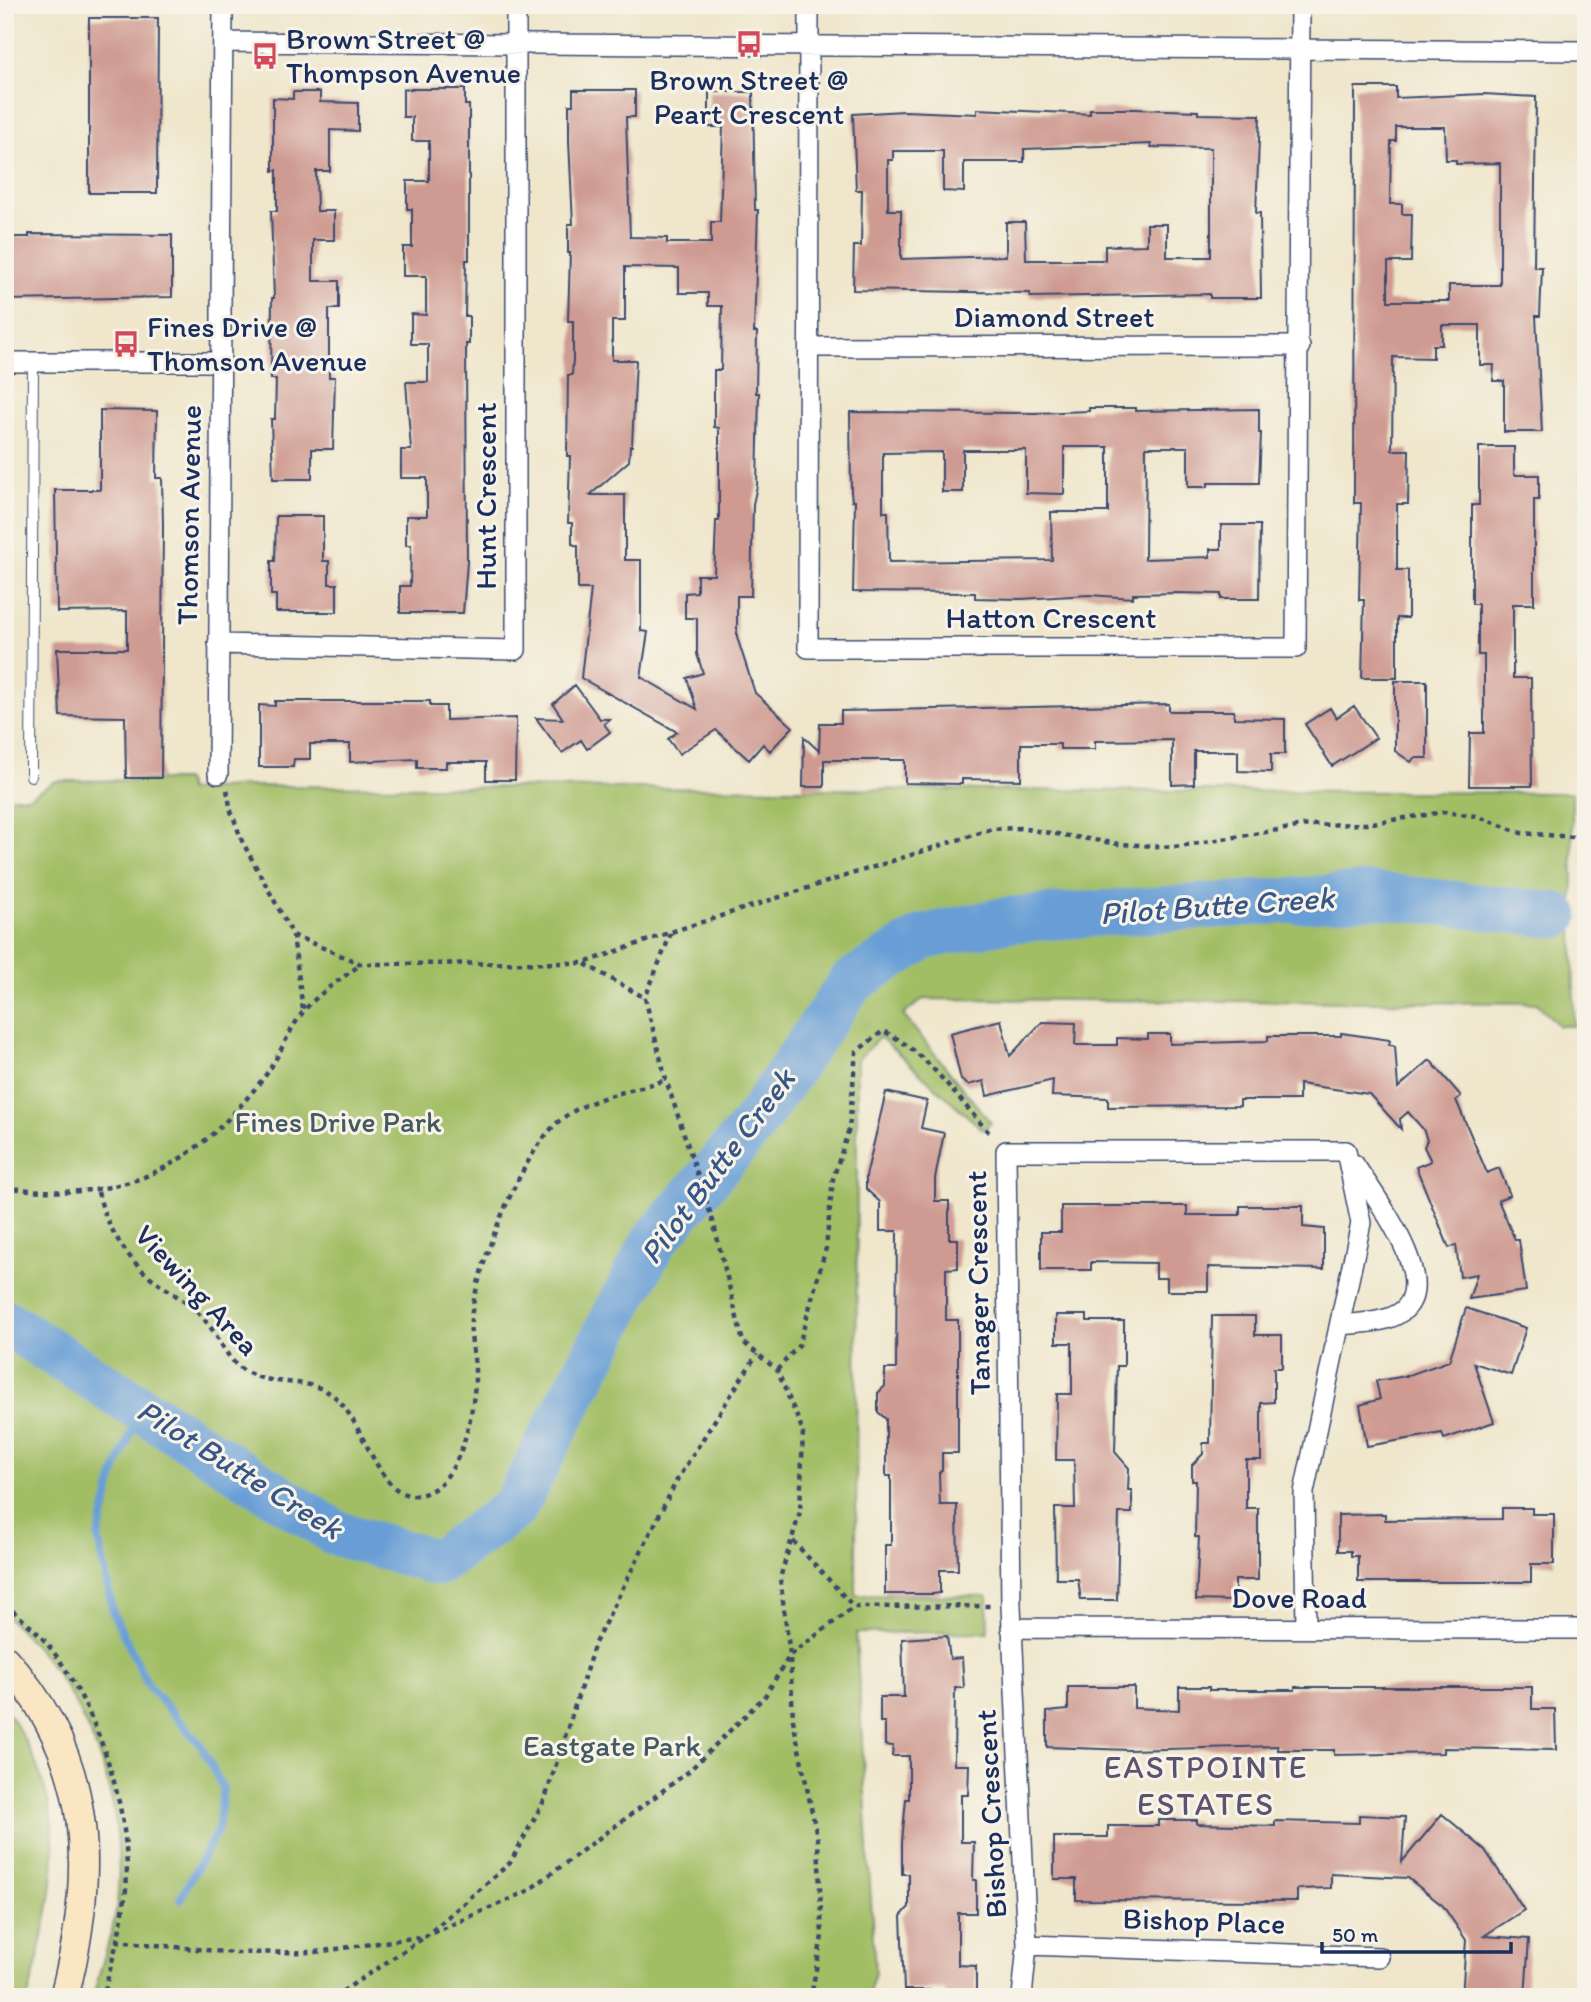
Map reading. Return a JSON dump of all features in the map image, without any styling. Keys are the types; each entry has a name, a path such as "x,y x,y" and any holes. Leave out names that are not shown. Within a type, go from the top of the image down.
{"street":[{"name":"Thomson Avenue","path":"218,774 223,5"},
{"path":"516,5 516,45"},
{"name":"Hatton Crescent","path":"809,5 808,648 1296,648 1300,346 1300,5"},
{"path":"223,42 1586,51"},
{"name":"Hunt Crescent","path":"218,644 516,650 516,45"},
{"name":"Diamond Street","path":"809,347 1300,346"},
{"path":"5,362 220,362"},
{"name":"Tanager Crescent","path":"1012,1628 1006,1151 1346,1151"},
{"path":"1340,1325 1398,1314 1413,1300 1415,1286 1407,1251 1346,1151"},
{"path":"1306,1628 1304,1492 1361,1223 1346,1151"},
{"name":"Dove Road","path":"1012,1628 1586,1629"},
{"name":"Bishop Crescent","path":"1012,1628 1027,1945 1022,1997"},
{"path":"5,1660 24,1680 43,1710 66,1756 79,1801 85,1843 82,1919 64,1997"},
{"name":"Bishop Place","path":"1027,1945 1378,1957"}],"lane":[{"path":"31,776 33,362"}],"path":[{"path":"218,774 227,789 231,811 242,841 293,935 303,1011"},
{"path":"293,935 361,964 584,963 671,932 992,830 1019,828 1092,841 1174,847 1308,825 1366,824 1444,813 1476,816 1521,833 1586,838"},
{"path":"671,932 645,998 666,1080 713,1221 743,1342 777,1370 803,1431 800,1512 780,1578 790,1655 793,1720 818,1841 822,1936 811,1997"},
{"path":"584,963 645,998"},
{"path":"5,1187 41,1192 98,1192 140,1180 163,1168 208,1137 239,1108 267,1074 303,1011 361,964"},
{"path":"777,1370 799,1345 826,1248 833,1179 849,1129 856,1052 877,1032 883,1031 895,1037 911,1049 1006,1151"},
{"name":"Viewing Area","path":"98,1192 103,1215 122,1246 142,1270 179,1295 202,1317 232,1363 251,1376 313,1384 332,1395 348,1410 382,1473 395,1488 408,1496 424,1494 444,1480 456,1464 464,1439 473,1404 475,1370 470,1320 480,1279 510,1198 530,1159 557,1123 575,1109 666,1080"},
{"path":"334,1997 426,1936 510,1863 545,1798 595,1643 678,1478 757,1354"},
{"path":"793,1541 854,1608"},
{"path":"116,1941 234,1953 316,1952 426,1936 528,1891 688,1772 765,1696 790,1655 854,1608 1011,1606"}],"green space":[{"path":"186,780 188,791 245,786 1572,793 1574,1026 1559,1026 1537,1003 923,999 903,1015 991,1123 983,1130 880,1037 857,1060 856,1595 987,1596 988,1632 856,1633 875,1973 868,1997 93,1997 111,1932 118,1893 118,1853 106,1777 77,1706 33,1643 5,1615 5,797 28,797 56,781"},
{"path":"5,1708 27,1745 42,1780 51,1815 54,1849 46,1920 28,1997 5,1997"}],"building":[{"path":"89,18 158,18 157,193 89,193"},
{"path":"1355,87 1396,87 1396,98 1484,94 1536,97 1534,267 1542,267 1540,316 1536,316 1542,432 1504,432 1504,381 1493,381 1494,365 1480,365 1480,325 1442,325 1442,345 1433,345 1433,358 1393,357 1392,450 1409,450 1408,504 1397,504 1397,570 1408,570 1408,618 1397,618 1397,678 1362,678 1364,600 1359,600 1361,503 1354,503","holes":["1396,127 1445,127 1446,160 1456,160 1456,164 1500,163 1500,285 1449,285 1449,301 1388,301 1388,262 1411,262 1412,214 1402,214 1402,204 1390,204 1391,141 1396,141"]},
{"path":"403,89 465,89 465,105 469,105 469,260 466,260 465,316 469,316 469,344 466,344 467,562 463,613 400,613 400,586 410,586 411,545 406,545 406,516 427,516 427,478 401,478 401,450 411,450 406,382 428,382 428,344 411,344 411,314 426,315 426,276 403,276 403,247 412,247 412,209 407,209 407,181 429,181 429,141 412,141 412,117 403,117"},
{"path":"573,90 635,90 635,117 626,117 630,237 667,238 667,243 711,243 711,222 720,222 723,127 709,127 709,92 753,92 755,210 758,210 754,332 757,332 756,393 759,393 757,486 753,504 751,596 737,596 737,637 755,693 793,727 770,751 763,744 749,760 716,730 679,754 668,739 677,732 581,678 591,589 578,589 578,546 572,544 572,523 568,523 568,375 572,375 573,359 573,321 568,321 568,224 573,224 569,105 573,105","holes":["625,267 679,268 679,293 708,293 708,306 722,306 721,370 714,370 714,427 719,428 719,521 716,521 714,575 697,575 697,592 685,593 685,618 697,618 697,654 703,673 687,678 697,709 641,677 648,632 641,631 641,560 625,560 625,495 590,495 629,461 632,446 636,360 612,360 612,321 625,321"]},
{"path":"293,92 320,92 320,102 358,103 358,131 330,130 330,171 316,171 317,211 334,211 334,240 313,240 313,281 339,281 339,309 329,309 329,377 335,377 333,449 312,449 312,479 273,479 271,419 275,419 276,379 271,379 274,298 271,211 277,211 277,170 273,171 273,98 293,99"},
{"path":"977,109 1090,114 1090,109 1134,109 1260,115 1256,213 1260,213 1261,298 1210,298 1210,294 1030,297 1030,293 853,290 854,246 861,246 862,190 856,190 853,114 904,111 977,114","holes":["1151,144 1151,147 1211,148 1211,257 1167,257 1167,224 1147,224 1147,245 1105,246 1105,260 1026,260 1025,222 1006,222 1006,256 901,259 901,210 888,210 888,160 893,160 893,151 943,151 943,191 964,192 964,162 1024,162 1024,149"]},
{"path":"29,234 172,235 172,297 5,300 5,237 29,237"},
{"path":"1089,408 1136,408 1136,411 1259,409 1259,483 1208,483 1208,487 1188,487 1188,447 1146,447 1145,559 1210,557 1210,549 1221,549 1221,525 1260,525 1259,599 1221,599 1221,594 1178,593 1133,594 1133,598 1089,595 1021,599 975,598 975,593 853,592 855,501 852,501 851,492 850,412 1089,411","holes":["1064,447 1108,447 1108,512 1051,512 1052,560 889,562 888,512 883,512 883,453 942,452 942,492 963,492 963,450 1026,450 1026,493 1064,494"]},
{"path":"100,410 157,411 156,478 162,478 163,525 161,778 126,778 125,717 60,716 57,649 127,649 127,611 57,612 55,490 100,490"},
{"path":"1479,447 1514,447 1514,475 1539,475 1539,500 1534,500 1534,604 1513,604 1513,678 1531,678 1532,786 1469,786 1470,733 1484,733 1484,655 1478,655 1478,604 1472,604 1472,505 1479,505"},
{"path":"276,516 323,516 323,561 329,561 329,584 337,584 337,612 276,612 276,595 271,595 271,561 275,561"},
{"path":"1395,681 1427,681 1427,758 1414,758 1411,762 1395,751"},
{"path":"575,685 600,719 610,719 604,724 610,732 587,749 581,740 562,753 536,718 563,719 553,704"},
{"path":"275,701 430,701 430,706 446,706 446,720 516,718 515,780 486,780 486,762 446,762 446,768 417,768 417,759 350,762 350,744 310,744 310,759 294,759 293,767 259,767 259,705 275,706"},
{"path":"1169,704 1169,711 1234,711 1234,718 1285,719 1285,754 1271,754 1271,772 1238,771 1238,751 1194,751 1194,784 1172,785 1172,740 1095,741 1095,749 1060,749 1060,744 1021,744 1021,780 962,779 962,784 905,783 905,760 824,760 824,787 803,787 804,737 819,751 820,723 841,723 841,711"},
{"path":"1354,706 1376,738 1332,766 1305,724 1330,708 1336,718"},
{"path":"1001,1020 1010,1056 1042,1022 1076,1023 1075,1045 1117,1045 1117,1038 1148,1039 1148,1034 1170,1034 1170,1044 1268,1041 1268,1036 1341,1036 1341,1033 1390,1040 1389,1045 1395,1046 1398,1088 1430,1060 1461,1096 1456,1100 1487,1173 1499,1168 1510,1195 1498,1200 1515,1240 1519,1240 1526,1291 1469,1299 1477,1274 1460,1277 1456,1245 1449,1248 1416,1167 1431,1161 1424,1147 1427,1140 1423,1129 1408,1112 1400,1119 1401,1129 1369,1094 1299,1084 1299,1100 1240,1100 1240,1106 1108,1107 1108,1098 1052,1096 1053,1080 987,1096 984,1081 968,1085 961,1080 950,1033"},
{"path":"886,1092 927,1101 921,1128 944,1133 935,1178 935,1201 949,1201 949,1239 958,1239 958,1268 946,1269 946,1320 958,1320 958,1453 942,1453 942,1470 939,1473 940,1505 957,1505 958,1570 940,1570 940,1593 933,1594 885,1594 885,1545 891,1545 891,1476 886,1476 886,1419 878,1412 878,1393 885,1386 885,1369 896,1369 897,1231 880,1231 880,1202 866,1189 866,1176"},
{"path":"1061,1206 1187,1206 1187,1215 1240,1215 1240,1206 1303,1206 1303,1227 1324,1229 1324,1269 1208,1267 1208,1291 1167,1291 1167,1278 1156,1278 1156,1263 1091,1262 1091,1270 1041,1270 1041,1232 1061,1232"},
{"path":"1466,1308 1526,1328 1511,1375 1474,1363 1494,1422 1444,1439 1442,1433 1367,1446 1360,1405 1380,1399 1376,1381 1406,1376 1449,1361"},
{"path":"1056,1315 1087,1315 1087,1321 1124,1321 1124,1366 1117,1366 1115,1452 1129,1468 1128,1490 1132,1490 1132,1513 1119,1513 1117,1600 1081,1600 1078,1579 1056,1579 1055,1508 1075,1508 1074,1460 1056,1460 1057,1394 1072,1394 1072,1343 1056,1343"},
{"path":"1212,1316 1255,1316 1255,1335 1282,1335 1282,1368 1274,1368 1274,1402 1261,1403 1261,1460 1246,1460 1246,1508 1258,1508 1258,1580 1235,1580 1235,1601 1196,1600 1199,1537 1195,1537 1196,1481 1192,1481 1192,1465 1203,1454 1203,1443 1210,1443"},
{"path":"1502,1508 1532,1508 1532,1514 1554,1514 1554,1564 1531,1564 1531,1582 1358,1582 1358,1556 1351,1556 1351,1551 1338,1551 1338,1515 1385,1514 1385,1520 1502,1519"},
{"path":"947,1636 950,1659 962,1658 964,1688 955,1688 954,1765 969,1765 968,1795 961,1795 961,1842 974,1842 973,1880 976,1880 976,1913 958,1913 958,1965 976,1966 976,1997 945,1997 945,1990 904,1990 901,1916 909,1907 909,1874 902,1874 902,1842 906,1799 909,1799 909,1756 892,1756 893,1746 885,1745 885,1722 880,1722 880,1697 904,1697 902,1639"},
{"path":"1068,1687 1134,1687 1134,1708 1179,1710 1179,1687 1209,1687 1209,1690 1295,1690 1295,1687 1532,1687 1532,1709 1555,1709 1556,1750 1444,1748 1444,1753 1334,1755 1334,1750 1278,1750 1278,1746 1129,1750 1047,1747 1047,1712 1068,1710"},
{"path":"1442,1814 1485,1850 1524,1910 1484,1936 1529,1939 1525,1997 1462,1997 1466,1940 1443,1906 1408,1878 1331,1874 1331,1888 1297,1889 1297,1901 1076,1900 1076,1879 1054,1879 1054,1837 1108,1837 1108,1826 1158,1826 1158,1820 1197,1820 1197,1824 1275,1826 1275,1821 1359,1823 1359,1815 1405,1817 1402,1862"}],"waterway":[{"name":"Pilot Butte Creek","path":"5,1322 336,1533 438,1563 514,1508 654,1241 750,1129 851,982 924,937 1004,920 1372,895 1556,915"},
{"path":"840,998 856,1000"},
{"path":"141,1408 114,1475 98,1537 113,1613 149,1687 201,1745 223,1789 218,1829 180,1899"}],"place":[{"name":"Brown Street @ Peart Crescent","path":"749,44"},
{"name":"Brown Street @ Thompson Avenue","path":"265,56"},
{"name":"Fines Drive @ Thomson Avenue","path":"126,344"}],"district":[{"name":"EASTPOINTE ESTATES","path":"1206,1786"}],"park label":[{"name":"Fines Drive Park","path":"338,1122"},
{"name":"Eastgate Park","path":"612,1746"}]}
